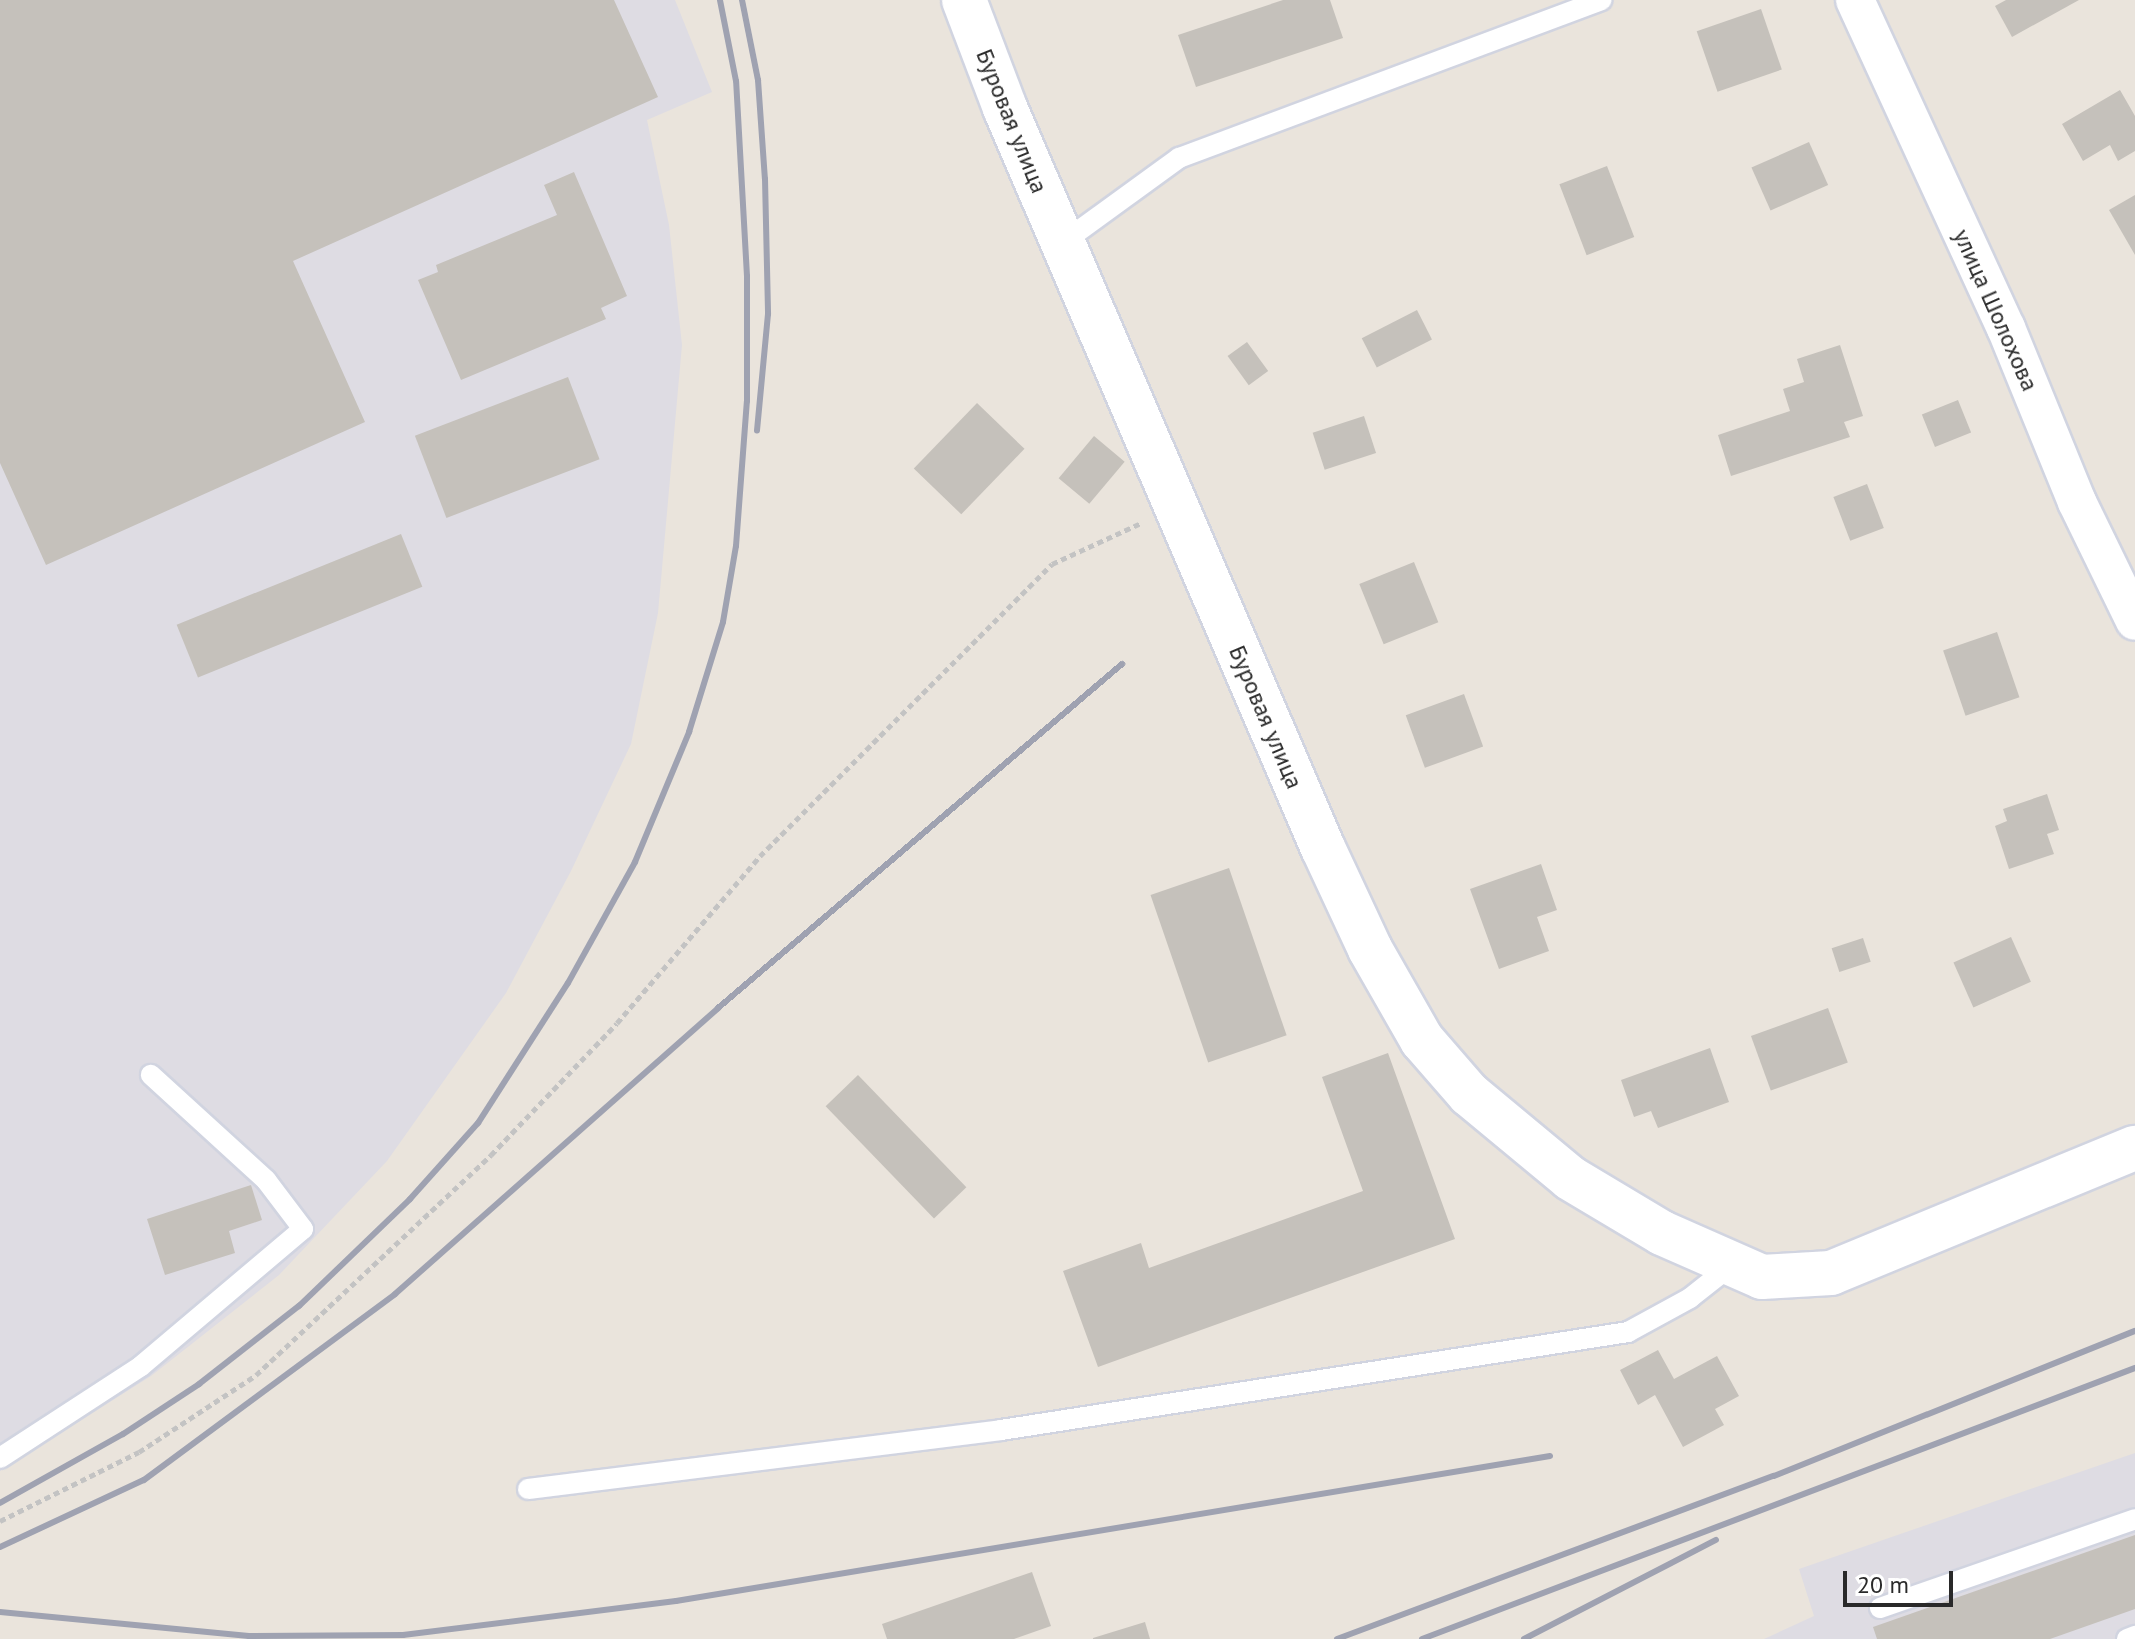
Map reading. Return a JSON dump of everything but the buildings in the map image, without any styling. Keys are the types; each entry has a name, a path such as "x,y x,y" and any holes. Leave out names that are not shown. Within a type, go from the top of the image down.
{"street":[{"name":"Буровая улица","path":"964,0 1062,243 1323,848 1370,949 1422,1040 1469,1094 1570,1178 1662,1233 1748,1271"},
{"name":"улица Шолохова","path":"1855,0 2006,328 2077,502 2135,621"},
{"path":"1748,1271 1831,1273 2135,1148"}],"lane":[{"path":"1062,243 1179,158 1601,0"},
{"path":"0,1458 141,1366 303,1229 266,1180 151,1075"},
{"path":"528,1489 1001,1430 1628,1332 1748,1271"},
{"path":"1880,1608 2135,1519"},
{"path":"2127,1639 2135,1636"}],"path":[{"path":"0,1521 139,1452 256,1375 491,1155 617,1023 760,856 1052,564 1175,507"}],"shaded area":[{"path":"0,0 675,0 712,92 647,120 669,225 682,345 658,613 631,744 571,871 506,993 387,1161 279,1275 151,1376 0,1471"},
{"path":"2135,1453 2135,1639 1764,1639 1814,1616 1799,1569"}],"railway":[{"path":"0,1503 123,1434 199,1384 299,1306 410,1199 478,1123 568,983 635,862 689,732 723,622 736,546 747,401 747,276 736,81 720,0"},
{"path":"742,0 758,80 765,179 768,314 757,430"},
{"path":"0,1547 144,1480 395,1294 718,1008 1122,664"},
{"path":"1337,1639 1774,1476 2135,1331"},
{"path":"1422,1639 2135,1368"},
{"path":"0,1612 249,1636 403,1635 676,1601 1550,1456"},
{"path":"1524,1639 1716,1540"}]}
